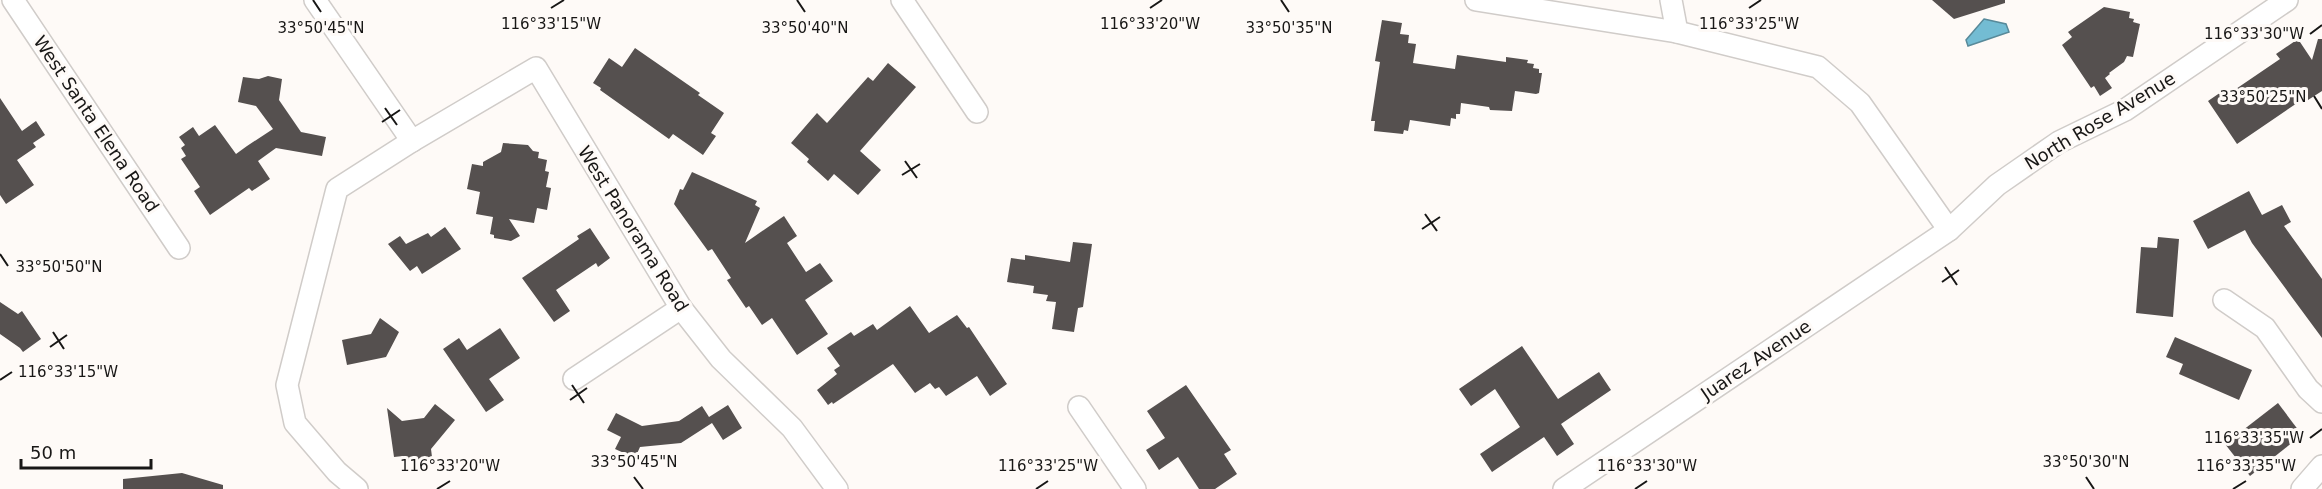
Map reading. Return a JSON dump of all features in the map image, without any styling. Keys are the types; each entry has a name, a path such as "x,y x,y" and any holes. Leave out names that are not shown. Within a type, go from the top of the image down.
{"street":[{"name":"West Santa Elena Road","path":"13,0 179,248"},
{"path":"315,0 412,141 337,189 287,385 295,423 338,472 357,489"},
{"path":"902,0 977,112"},
{"path":"1476,0 1677,32 1818,67 1860,103 1949,230"},
{"path":"1671,0 1677,32"},
{"name":"North Rose Avenue","path":"1949,230 1997,185 2060,142 2126,110 2288,0"},
{"name":"West Panorama Road","path":"412,141 536,68 681,308 721,359 792,428 837,489"},
{"name":"Juarez Avenue","path":"1564,489 1949,230"},
{"path":"2224,300 2265,328 2308,389 2322,402"},
{"path":"574,379 681,308"},
{"path":"1078,407 1135,489"},
{"path":"2302,489 2322,466"}],"water":[{"path":"1984,19 2006,24 2009,32 1968,46 1966,40"}],"building":[{"path":"1932,0 2005,0 2005,3 1954,19"},
{"path":"2104,7 2130,12 2129,18 2140,24 2133,57 2127,56 2124,62 2109,73 2105,78 2112,88 2100,96 2094,86 2091,88 2062,45 2072,37 2068,32"},
{"path":"1382,20 1402,23 1400,34 1409,35 1408,43 1416,44 1413,63 1455,69 1457,55 1506,62 1506,57 1528,60 1527,63 1534,64 1533,68 1539,69 1539,73 1542,73 1539,93 1515,91 1512,111 1490,110 1489,107 1461,103 1460,114 1456,114 1456,119 1451,118 1450,126 1410,120 1408,131 1404,130 1403,134 1374,131 1375,121 1371,121 1380,62 1375,61"},
{"path":"2298,39 2312,60 2318,39 2322,39 2322,91 2308,100 2306,97 2237,144 2208,101 2227,88 2230,93 2280,59 2276,54"},
{"path":"635,48 700,93 698,95 724,113 711,133 716,136 703,155 673,134 669,139 593,83 609,58 622,67"},
{"path":"888,63 916,87 860,151 881,170 858,195 834,174 828,181 791,143 817,113 827,123 868,77 873,81"},
{"path":"268,76 282,79 279,100 301,132 326,137 322,156 276,148 258,161 270,179 252,191 249,188 210,215 194,191 200,187 181,159 186,156 181,148 185,145 179,137 193,127 199,136 215,125 236,154 273,129 256,106 238,102 243,77 259,79"},
{"path":"0,98 22,131 36,121 45,135 33,143 36,147 17,160 34,185 6,204 0,195"},
{"path":"503,143 528,145 533,151 539,152 538,158 547,160 545,171 549,172 546,187 551,188 547,210 537,208 534,223 509,219 520,236 511,241 494,238 494,235 490,234 493,217 476,214 480,192 467,189 472,164 483,166 483,162 501,152"},
{"path":"692,172 757,201 755,205 760,208 745,243 784,216 797,236 787,243 806,272 820,263 833,281 805,300 828,334 797,355 772,318 762,325 749,306 746,308 727,280 731,278 712,249 708,251 674,204 680,189 683,190"},
{"path":"2249,191 2262,215 2282,205 2291,222 2284,226 2322,279 2322,338 2252,243 2245,230 2208,249 2193,221"},
{"path":"445,227 461,249 422,274 417,266 410,271 388,244 400,236 406,244 428,233 431,237"},
{"path":"590,228 610,258 598,267 596,263 556,290 570,311 554,322 522,278 579,239 577,236"},
{"path":"2158,237 2179,239 2173,317 2136,313 2141,247 2157,248"},
{"path":"1073,242 1092,244 1083,307 1078,308 1074,332 1052,329 1056,302 1046,301 1048,295 1033,293 1034,286 1007,282 1011,258 1025,260 1025,255 1070,262"},
{"path":"0,302 18,314 22,311 41,339 23,352 0,334"},
{"path":"910,306 929,333 957,315 967,328 969,327 1007,384 990,396 977,376 946,396 939,387 935,389 930,383 915,393 893,364 833,404 832,402 828,405 817,390 837,374 834,370 840,366 827,348 851,332 854,336 873,324 877,330"},
{"path":"380,318 399,332 386,357 347,365 342,340 371,334"},
{"path":"500,328 520,358 489,379 504,400 486,412 443,349 459,338 467,350"},
{"path":"2175,337 2252,370 2239,400 2179,374 2183,364 2166,357"},
{"path":"1522,346 1558,399 1599,372 1611,390 1561,424 1574,444 1557,456 1544,437 1492,472 1480,454 1520,427 1495,389 1471,406 1459,389"},
{"path":"1186,385 1231,450 1224,454 1237,474 1215,489 1199,489 1178,457 1159,470 1146,450 1165,438 1147,411"},
{"path":"2278,403 2302,435 2250,476 2225,444"},
{"path":"435,404 455,420 431,449 432,457 404,462 403,456 394,457 387,408 402,421 424,418"},
{"path":"728,405 742,428 723,440 712,423 681,443 640,447 635,458 615,449 621,437 607,430 616,413 642,426 679,421 702,406 709,417"},
{"path":"182,473 223,485 223,489 123,489 123,479"}]}
